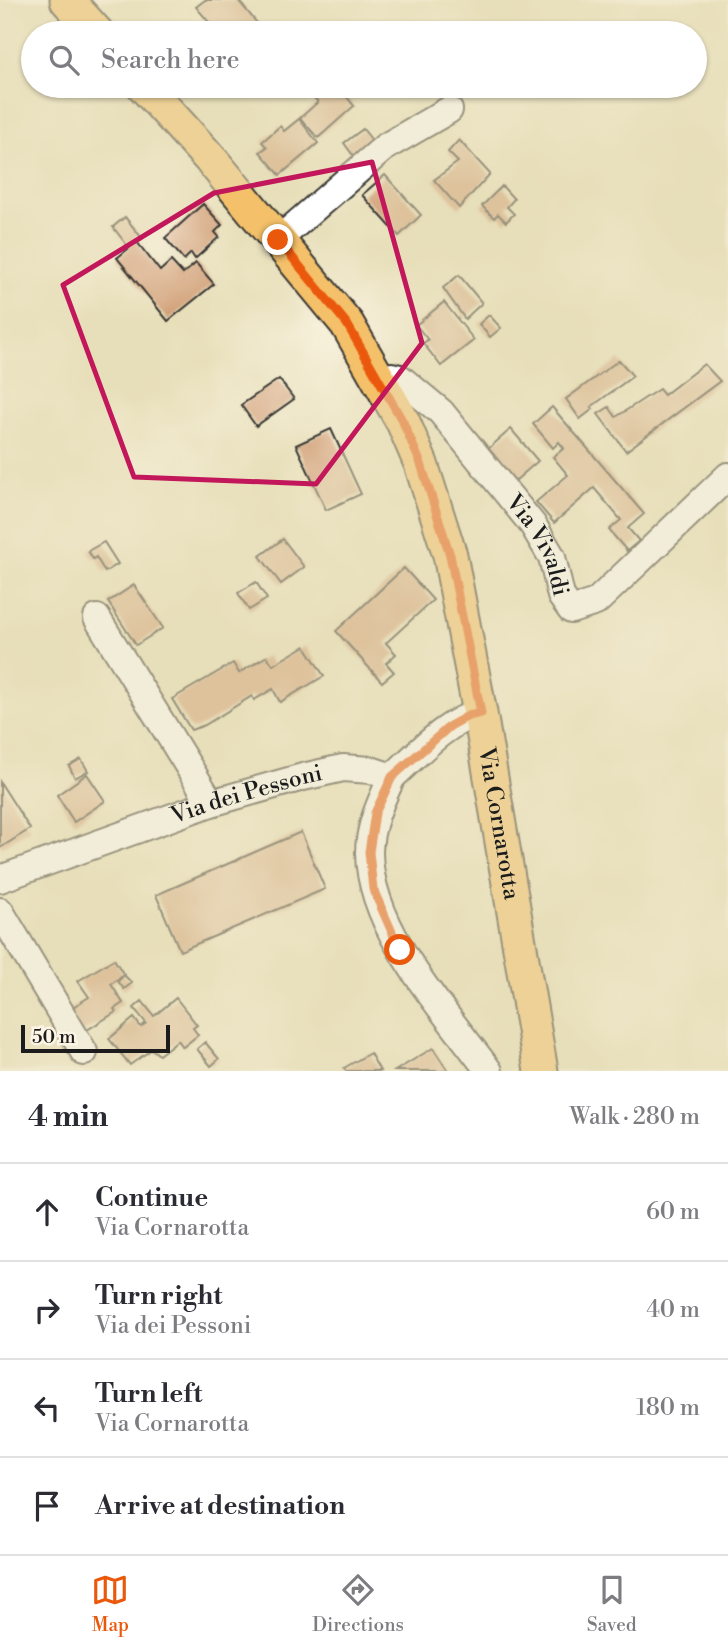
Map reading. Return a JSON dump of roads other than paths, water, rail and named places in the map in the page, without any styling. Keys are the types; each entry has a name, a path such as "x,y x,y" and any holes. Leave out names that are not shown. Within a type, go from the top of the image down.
{"main road":[{"path":"67,0 86,21"},
{"name":"Via Cornarotta","path":"155,98 214,163 347,324 403,422 421,464 450,555 481,713 541,1071"}],"street":[{"path":"278,240 385,147 449,110"},
{"name":"Via Vivaldi","path":"381,381 392,376 400,378 441,412 533,525 552,557 561,597 571,610 596,602 728,476"},
{"path":"97,618 211,803"},
{"path":"481,713 468,716 450,726 392,777 375,813 369,852 373,889 400,950 489,1071"},
{"name":"Via dei Pessoni","path":"0,879 211,803 343,768 371,770 392,777"},
{"path":"0,911 84,1052"}]}
